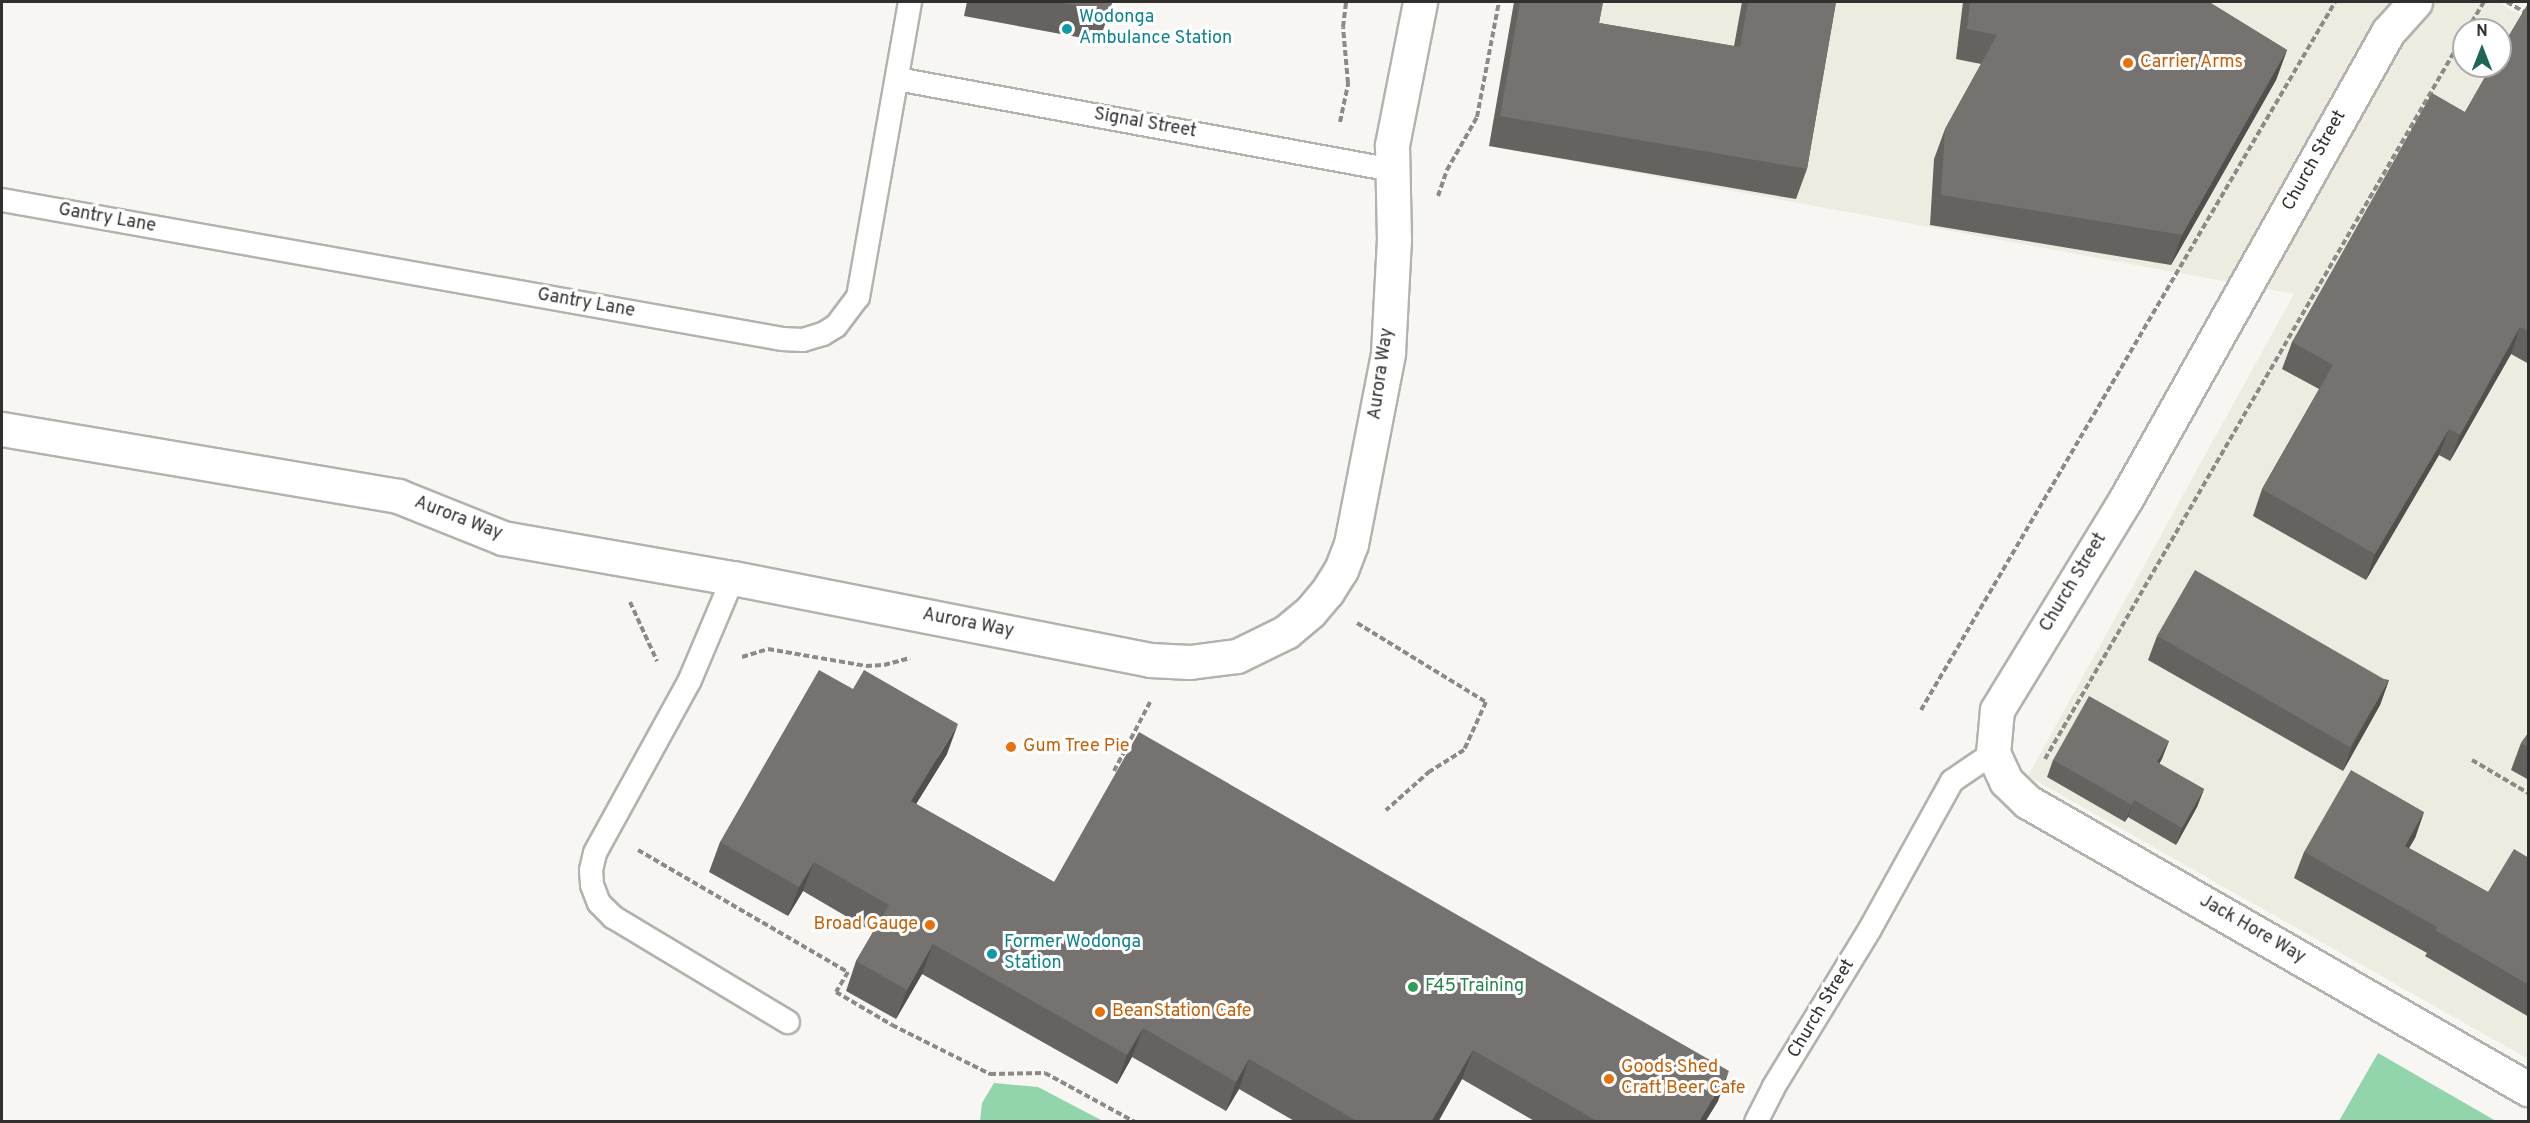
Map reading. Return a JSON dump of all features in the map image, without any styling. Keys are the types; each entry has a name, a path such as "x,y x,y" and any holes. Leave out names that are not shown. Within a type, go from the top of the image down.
{"street":[{"name":"Aurora Way","path":"2,429 398,496 503,538 734,578 1150,660 1214,661 1237,656 1286,632 1310,612 1327,592 1341,570 1353,535 1388,353 1394,240 1392,145 1420,2"},
{"name":"Church Street","path":"1993,753 1996,710 2127,497 2388,32 2398,2"},
{"name":"Church Street","path":"2388,32 2415,2"},
{"name":"Jack Hore Way","path":"1993,753 2006,781 2028,802 2529,1089"}],"lane":[{"name":"Gantry Lane","path":"2,200 771,337 803,340 823,334 836,326 858,297 910,2"},
{"name":"Signal Street","path":"897,79 1393,170"},
{"path":"734,578 690,680 595,853 591,870 592,885 599,903 613,917 788,1022"},
{"name":"Church Street","path":"1756,1122 1773,1088 1870,929 1952,781 1993,753"}],"path":[{"path":"1333,158 1348,83 1342,27 1346,2"},
{"path":"1436,207 1447,170 1477,117 1499,2"},
{"path":"1921,710 2335,2"},
{"path":"2474,18 2484,2"},
{"path":"2507,2 2529,14"},
{"path":"2043,763 2452,56"},
{"path":"629,601 657,662 690,680"},
{"path":"1356,623 1486,702 1464,750 1430,771 1386,810"},
{"path":"735,662 753,652 768,649 866,666 884,665 917,656"},
{"path":"1114,771 1152,698"},
{"path":"2472,760 2529,793"},
{"path":"632,846 848,972 837,992 892,1025 990,1074 1045,1073 1136,1122"}],"shaded area":[{"path":"1514,2 2498,2 2528,19 2528,1059 2028,776 2294,294 1489,146"}],"green space":[{"path":"2378,1053 2496,1121 2339,1121"},
{"path":"994,1083 1038,1087 1103,1121 980,1121 982,1103"}],"building":[{"path":"1058,2 1112,2 1110,11"},
{"path":"1520,2 1603,2 1599,23 1740,47 1748,2 1836,2 1807,169 1500,116"},
{"path":"1970,2 2209,2 2287,50 2182,235 1941,195 1945,129 1997,35 1967,29"},
{"path":"2529,2 2529,332 2520,327 2460,435 2449,429 2375,554 2262,489 2333,365 2292,342 2432,93 2465,112 2484,78 2512,78 2512,30"},
{"path":"2195,570 2388,682 2350,747 2157,636"},
{"path":"819,670 853,689 864,670 958,724 911,801 1054,882 1139,732 1729,1071 1699,1122 1599,1122 1473,1050 1431,1122 1359,1122 1249,1059 1236,1082 1143,1028 1127,1055 933,944 907,990 856,961 889,905 814,862 799,887 720,842"},
{"path":"2089,696 2169,741 2157,762 2204,789 2182,828 2134,800 2132,805 2053,760"},
{"path":"2529,732 2529,748 2521,743"},
{"path":"2351,770 2424,812 2405,846 2488,892 2514,849 2529,858 2529,985 2435,930 2437,927 2304,852"}],"place":[{"name":"Wodonga Ambulance Station","path":"1067,29"},
{"name":"Carrier Arms","path":"2128,63"},
{"name":"Gum Tree Pie","path":"1011,747"},
{"name":"Broad Gauge","path":"930,925"},
{"name":"Former Wodonga Station","path":"992,954"},
{"name":"F45 Training","path":"1413,987"},
{"name":"BeanStation Cafe","path":"1100,1012"},
{"name":"Goods Shed Craft Beer Cafe","path":"1609,1079"}]}
